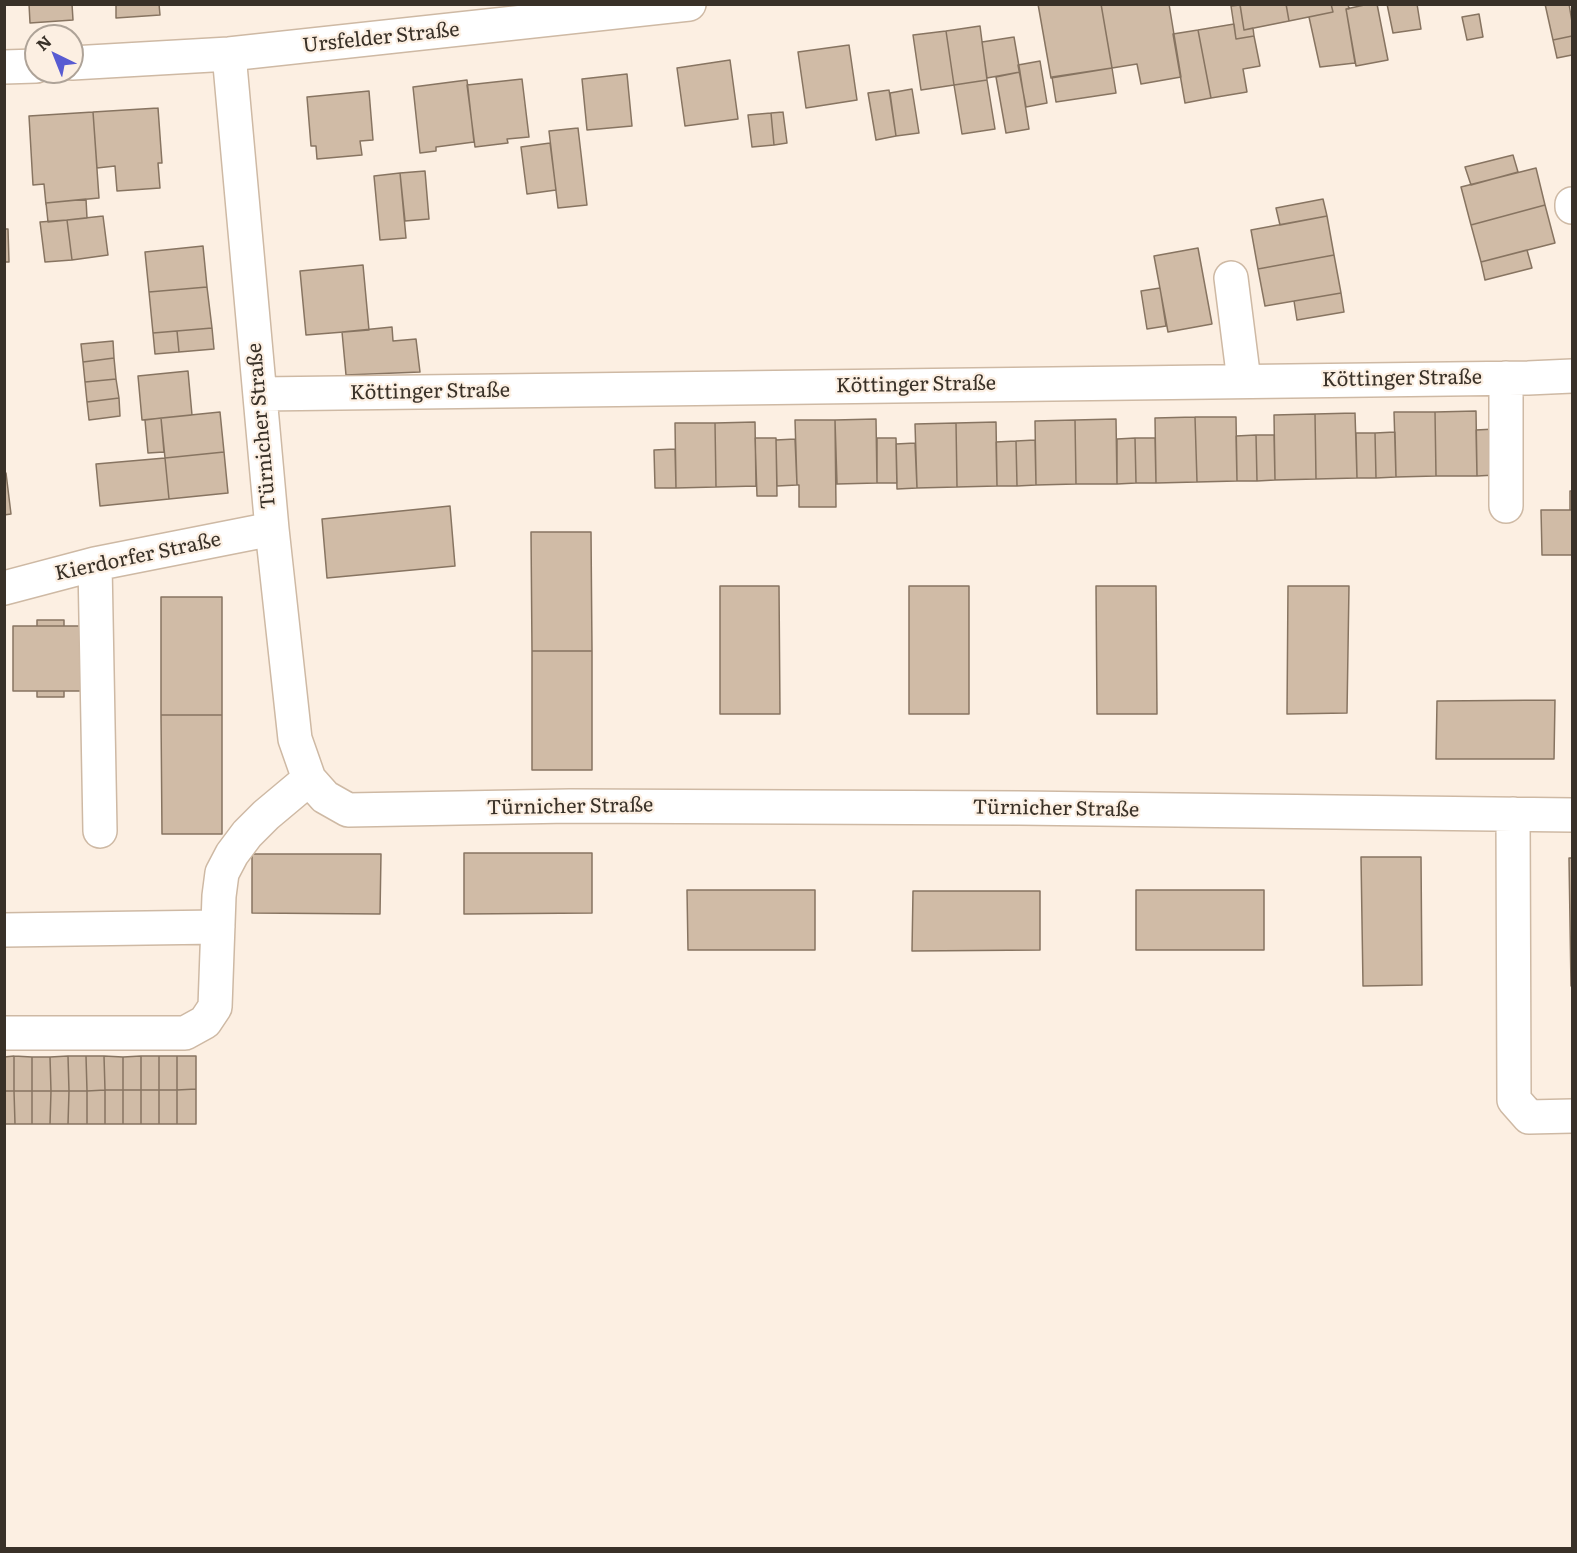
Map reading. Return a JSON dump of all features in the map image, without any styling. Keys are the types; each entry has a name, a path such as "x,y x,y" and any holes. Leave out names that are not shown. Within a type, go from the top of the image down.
{"street":[{"name":"Ursfelder Straße","path":"84,62 229,54 640,7 689,4"},
{"name":"Türnicher Straße","path":"229,54 272,529 295,739 309,779 325,797 348,810 570,806 1007,808 1572,815"},
{"path":"4,67 24,66"},
{"path":"1231,278 1244,381"},
{"name":"Köttinger Straße","path":"260,394 1506,378 1572,375"},
{"path":"1506,378 1506,506"},
{"name":"Kierdorfer Straße","path":"4,588 95,564 272,529"},
{"path":"95,564 100,831"},
{"path":"4,1033 185,1033 205,1022 215,1007 222,873 232,854 247,834 309,779"},
{"path":"1513,814 1514,1100 1529,1117 1572,1116"},
{"path":"4,930 218,927"}],"building":[{"path":"29,4 72,4 73,20 30,23"},
{"path":"116,4 159,4 160,15 116,18"},
{"path":"1038,4 1101,4 1112,68 1051,78"},
{"path":"1101,4 1169,4 1181,77 1141,84 1137,64 1112,68"},
{"path":"1240,4 1286,4 1289,21 1244,30"},
{"path":"1286,4 1331,4 1333,12 1289,21"},
{"path":"1331,4 1348,4 1349,9 1346,9 1355,63 1320,67 1309,17 1333,12"},
{"path":"1377,4 1388,60 1356,66 1346,9"},
{"path":"1387,4 1417,4 1421,29 1393,33"},
{"path":"1545,4 1569,4 1572,36 1553,40"},
{"path":"1240,5 1244,30 1253,28 1254,36 1236,39 1231,6"},
{"path":"1479,14 1483,37 1467,40 1462,17"},
{"path":"1234,24 1236,39 1254,36 1260,66 1243,69 1247,92 1211,98 1198,30"},
{"path":"980,26 987,80 954,85 946,31"},
{"path":"1198,30 1211,98 1185,103 1173,34"},
{"path":"946,31 954,85 921,90 913,35"},
{"path":"1572,36 1572,55 1557,58 1553,40"},
{"path":"1014,37 1020,72 987,78 982,42"},
{"path":"849,45 857,100 806,108 798,52"},
{"path":"730,60 738,119 685,126 677,68"},
{"path":"1040,61 1047,103 1026,107 1018,65"},
{"path":"1112,68 1116,93 1056,102 1052,77"},
{"path":"1020,72 1029,129 1006,133 996,77"},
{"path":"627,74 632,126 587,130 582,79"},
{"path":"522,79 529,137 507,139 508,143 475,147 467,85"},
{"path":"467,80 474,142 436,147 436,151 420,153 413,87"},
{"path":"987,80 995,129 962,134 954,85"},
{"path":"912,89 919,133 896,136 890,93"},
{"path":"889,90 896,136 876,140 868,93"},
{"path":"369,91 373,140 360,141 362,155 317,159 316,146 311,146 307,97"},
{"path":"158,108 162,163 158,163 160,188 117,191 115,166 97,168 93,112"},
{"path":"93,112 99,198 46,203 46,205 44,184 33,185 29,116"},
{"path":"783,112 787,143 774,145 771,113"},
{"path":"771,113 774,145 752,147 748,115"},
{"path":"578,128 587,205 558,208 549,131"},
{"path":"550,143 556,190 527,194 521,147"},
{"path":"1513,155 1518,172 1471,185 1465,167"},
{"path":"1536,168 1545,205 1471,225 1461,187"},
{"path":"425,171 429,219 405,221 400,173"},
{"path":"400,173 406,238 380,240 374,176"},
{"path":"86,199 87,218 48,222 46,203"},
{"path":"1323,199 1327,216 1280,225 1276,208"},
{"path":"1545,205 1555,243 1481,262 1471,225"},
{"path":"103,216 108,255 72,260 67,220"},
{"path":"1327,216 1334,255 1258,269 1251,230"},
{"path":"67,220 72,260 45,262 40,222"},
{"path":"4,229 8,229 9,262 4,262"},
{"path":"203,246 207,287 149,292 145,252"},
{"path":"1198,248 1212,324 1168,332 1154,256"},
{"path":"1527,250 1532,268 1485,280 1481,262"},
{"path":"1334,255 1341,293 1265,306 1258,269"},
{"path":"363,265 369,330 306,335 300,271"},
{"path":"207,287 212,328 153,333 149,292"},
{"path":"1160,288 1166,326 1147,329 1141,291"},
{"path":"1341,293 1344,312 1297,320 1294,301"},
{"path":"392,327 393,341 416,339 420,372 346,375 342,332"},
{"path":"212,328 214,349 179,352 177,331"},
{"path":"177,331 179,352 155,354 153,333"},
{"path":"113,341 114,358 83,362 81,344"},
{"path":"114,358 116,379 85,382 83,362"},
{"path":"188,371 192,415 142,420 138,376"},
{"path":"116,379 119,398 87,402 85,382"},
{"path":"119,398 120,416 89,420 87,402"},
{"path":"1476,411 1477,476 1436,476 1435,412"},
{"path":"220,412 224,452 165,458 161,418"},
{"path":"1394,412 1435,412 1436,476 1396,477"},
{"path":"1355,413 1357,478 1316,479 1315,414"},
{"path":"1315,414 1316,479 1275,480 1274,415"},
{"path":"1195,417 1197,482 1156,483 1155,418"},
{"path":"1195,417 1236,417 1237,481 1197,482"},
{"path":"161,418 164,452 148,453 145,420"},
{"path":"876,419 877,483 837,484 835,420"},
{"path":"1116,419 1117,484 1076,484 1075,420"},
{"path":"795,420 835,420 836,507 799,507"},
{"path":"1075,420 1076,484 1036,485 1035,421"},
{"path":"755,422 756,486 716,487 715,423"},
{"path":"996,422 997,486 957,487 956,423"},
{"path":"675,423 715,423 716,487 676,488"},
{"path":"956,423 957,487 917,488 915,424"},
{"path":"1495,429 1496,475 1477,476 1476,430"},
{"path":"1395,432 1396,477 1376,478 1375,433"},
{"path":"1356,433 1375,433 1376,478 1357,478"},
{"path":"1256,435 1257,481 1237,481 1236,436"},
{"path":"1256,435 1274,435 1275,480 1257,481"},
{"path":"755,438 776,438 777,496 757,496"},
{"path":"877,438 896,438 897,483 877,483"},
{"path":"1135,438 1136,483 1117,484 1117,439"},
{"path":"1135,438 1155,438 1156,483 1136,483"},
{"path":"795,439 797,485 777,486 776,440"},
{"path":"1035,440 1036,485 1017,486 1016,441"},
{"path":"1016,441 1017,486 997,486 996,442"},
{"path":"915,443 917,488 897,489 896,444"},
{"path":"675,449 676,488 655,488 654,450"},
{"path":"224,452 228,493 169,499 165,458"},
{"path":"165,458 169,499 100,506 96,464"},
{"path":"4,473 6,473 11,514 4,515"},
{"path":"1570,491 1572,491 1572,510 1570,510"},
{"path":"450,506 455,566 327,578 322,519"},
{"path":"1541,510 1572,510 1572,555 1542,555"},
{"path":"531,532 591,532 592,651 532,651"},
{"path":"720,586 779,586 780,714 720,714"},
{"path":"909,586 969,586 969,714 909,714"},
{"path":"1096,586 1156,586 1157,714 1097,714"},
{"path":"1288,586 1349,586 1347,713 1287,714"},
{"path":"161,597 222,597 222,715 161,715"},
{"path":"37,620 64,620 64,626 37,626"},
{"path":"13,626 88,626 88,691 13,691"},
{"path":"532,651 592,651 592,770 532,770"},
{"path":"37,691 64,691 64,697 37,697"},
{"path":"1555,700 1554,759 1436,759 1437,701"},
{"path":"161,715 222,715 222,834 162,834"},
{"path":"464,853 592,853 592,913 464,914"},
{"path":"252,854 381,854 380,914 252,913"},
{"path":"1361,857 1421,857 1422,985 1363,986"},
{"path":"1569,858 1572,858 1572,986 1571,986"},
{"path":"687,890 815,890 815,950 688,950"},
{"path":"1136,890 1264,890 1264,950 1136,950"},
{"path":"913,891 1040,891 1040,950 912,951"},
{"path":"14,1056 14,1091 4,1091 4,1057"},
{"path":"14,1056 32,1057 32,1091 14,1091"},
{"path":"68,1056 69,1091 51,1091 50,1057"},
{"path":"68,1056 86,1056 87,1091 69,1091"},
{"path":"86,1056 104,1056 105,1090 87,1091"},
{"path":"104,1056 123,1057 123,1090 105,1090"},
{"path":"141,1056 141,1090 123,1090 123,1057"},
{"path":"141,1056 159,1056 159,1090 141,1090"},
{"path":"159,1056 177,1056 177,1090 159,1090"},
{"path":"177,1056 196,1056 196,1089 177,1090"},
{"path":"32,1057 50,1057 51,1091 32,1091"},
{"path":"196,1089 196,1124 177,1124 177,1090"},
{"path":"105,1090 123,1090 123,1124 105,1124"},
{"path":"105,1090 105,1124 87,1124 87,1091"},
{"path":"123,1090 141,1090 141,1124 123,1124"},
{"path":"141,1090 159,1090 159,1124 141,1124"},
{"path":"159,1090 177,1090 177,1124 159,1124"},
{"path":"4,1091 14,1091 15,1124 4,1124"},
{"path":"14,1091 32,1091 32,1124 15,1124"},
{"path":"32,1091 51,1091 50,1124 32,1124"},
{"path":"51,1091 69,1091 68,1124 50,1124"},
{"path":"69,1091 87,1091 87,1124 68,1124"}]}
